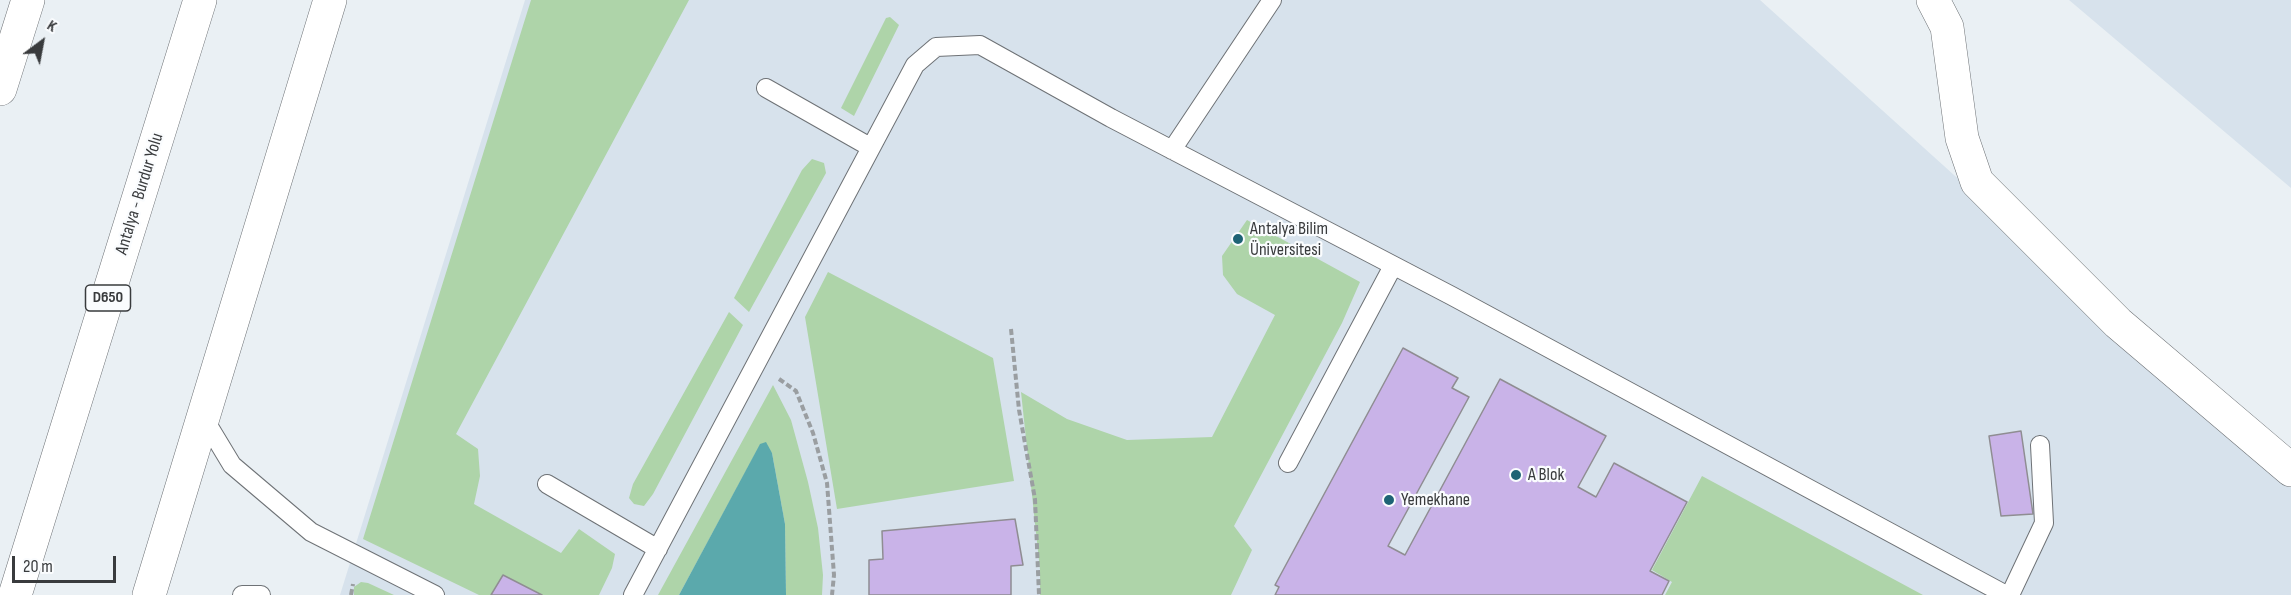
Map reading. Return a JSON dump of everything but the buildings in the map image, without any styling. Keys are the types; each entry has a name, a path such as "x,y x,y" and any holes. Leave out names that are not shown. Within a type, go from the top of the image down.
{"main road":[{"path":"0,89 28,0"},
{"name":"Antalya - Burdur Yolu","path":"15,595 200,0"},
{"path":"149,595 330,0"},
{"path":"1933,0 1947,27 1962,138 1977,182 2118,322 2291,470"}],"lane":[{"path":"1172,150 1272,0"},
{"path":"633,595 915,65 936,47 980,45 1172,150 1393,266 1982,589 2008,595 2044,523 2040,445"},
{"path":"766,88 870,147"},
{"path":"1288,463 1393,266"},
{"path":"203,417 232,465 310,532 435,595"},
{"path":"546,484 658,549"},
{"path":"242,595 261,595"}],"path":[{"path":"1011,328 1019,410 1035,499 1039,595"},
{"path":"755,364 796,392 813,433 827,483 834,575 832,595"}],"shaded area":[{"name":"Antalya Bilim Üniversitesi","path":"525,0 1760,0 2291,479 2291,595 340,595"},
{"path":"2069,0 2291,0 2291,188"}],"green space":[{"path":"531,0 689,0 456,434 478,449 480,476 474,504 561,553 579,529 615,554 612,568 599,595 479,595 363,539"},
{"path":"890,17 899,25 854,116 841,108 886,18"},
{"path":"812,159 824,163 826,173 749,312 734,298 802,170"},
{"path":"1247,220 1360,282 1342,323 1234,526 1252,550 1231,595 1040,595 1040,570 1021,392 1067,419 1127,440 1212,437 1275,315 1237,294 1223,275 1222,256"},
{"path":"828,272 993,358 1014,481 837,509 805,317"},
{"path":"729,312 743,325 653,494 644,506 634,504 629,498 633,484"},
{"path":"773,385 791,420 808,482 818,528 823,575 822,595 786,595 785,524 772,453 760,445 679,595 658,595"},
{"path":"1702,476 1923,595 1665,595 1672,582 1652,570"},
{"path":"361,582 394,595 354,595 354,587"}],"water":[{"path":"766,442 772,453 785,524 786,595 679,595 760,444"}],"place":[{"name":"Antalya Bilim Üniversitesi","path":"1238,239"},
{"name":"A Blok","path":"1516,475"},
{"name":"Yemekhane","path":"1389,500"}]}
